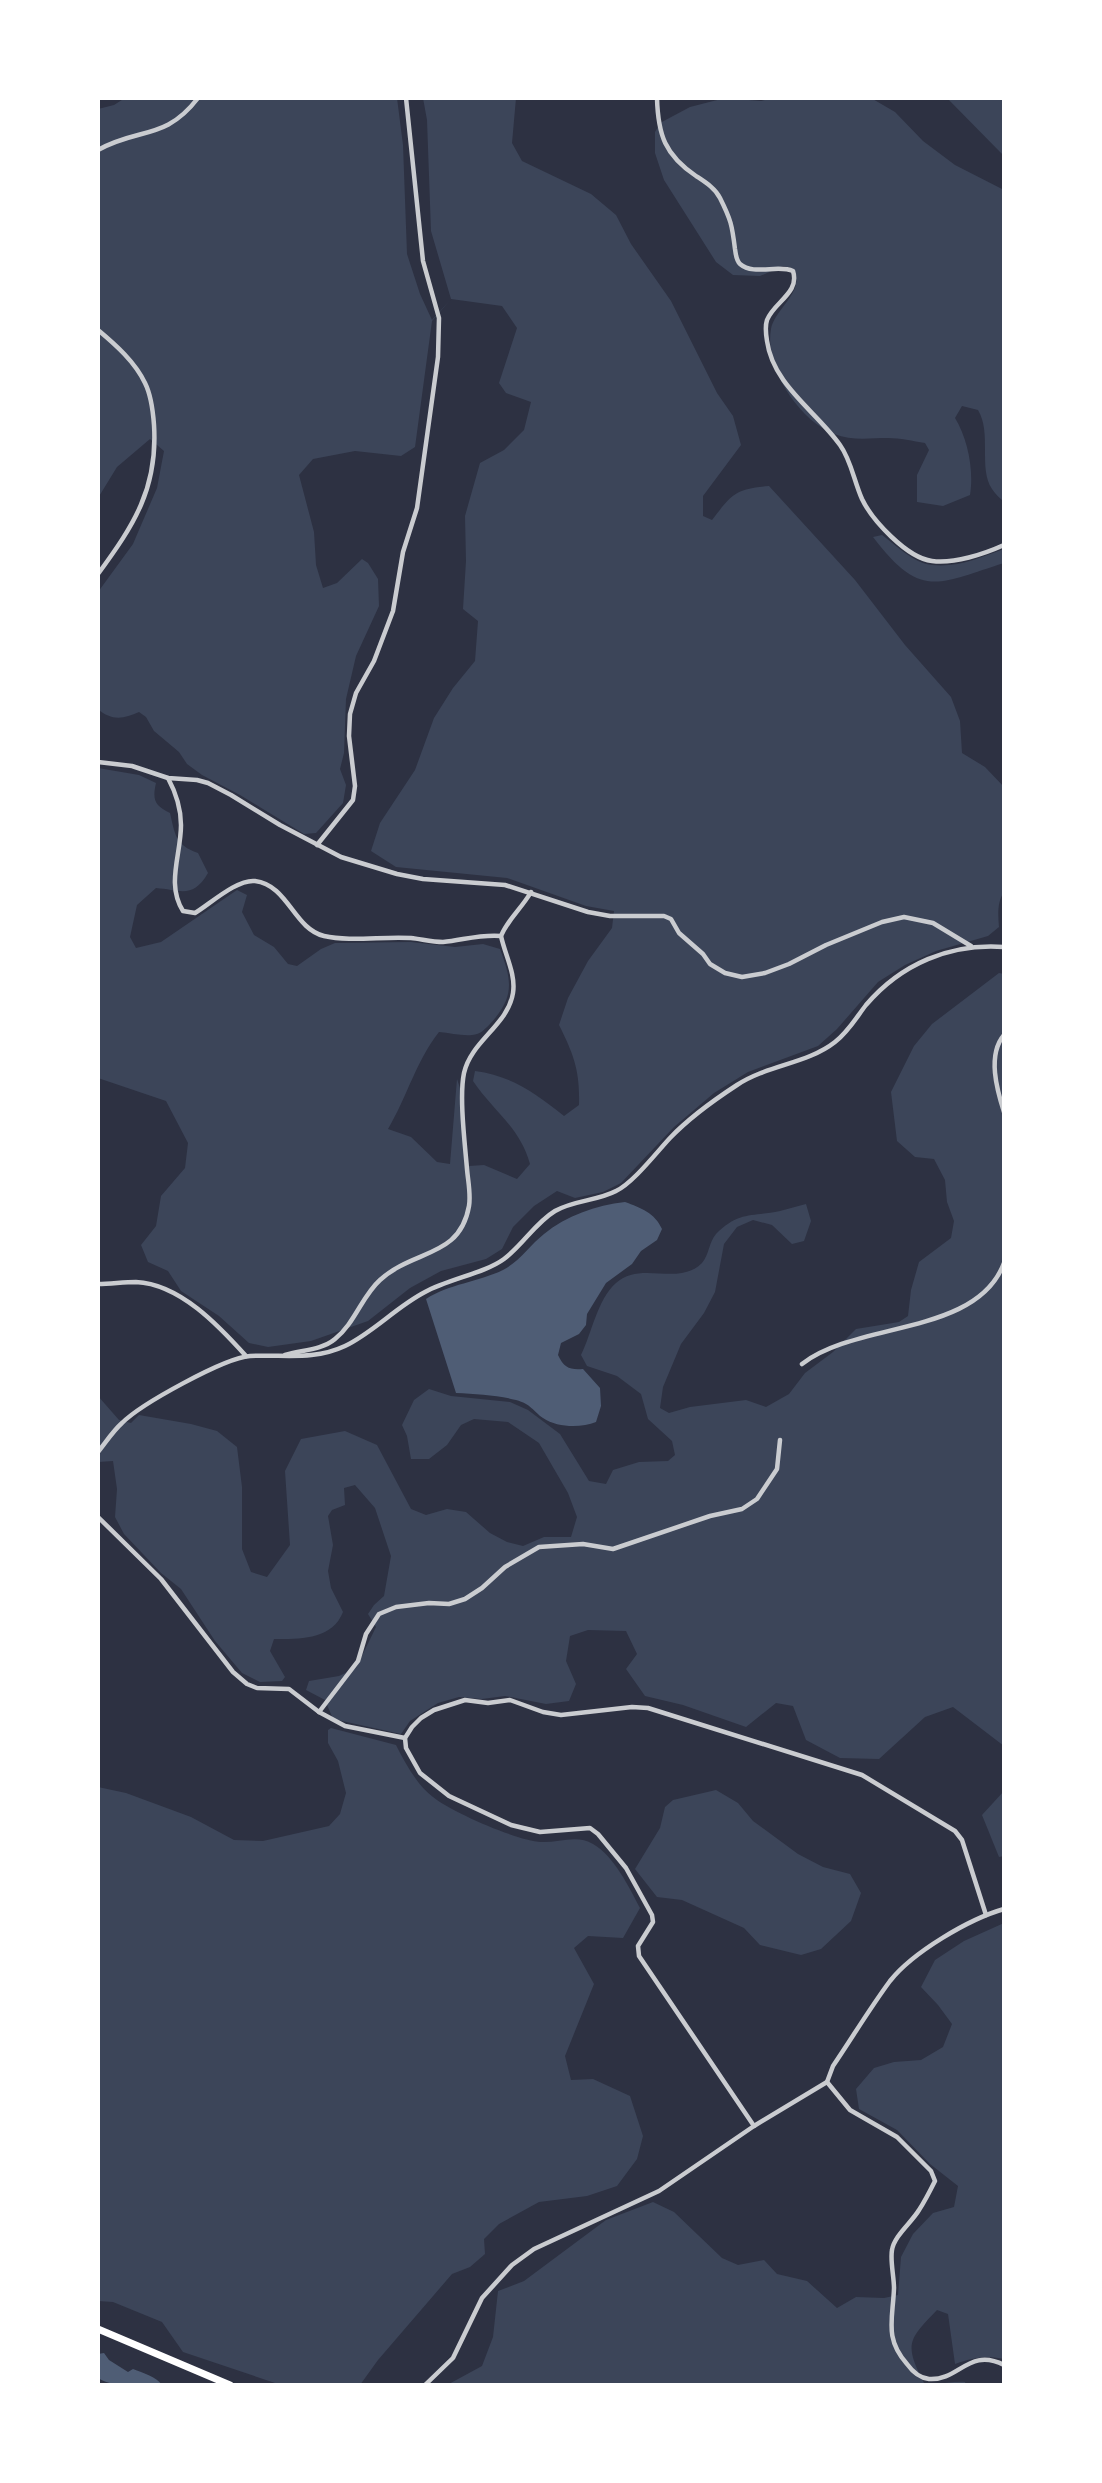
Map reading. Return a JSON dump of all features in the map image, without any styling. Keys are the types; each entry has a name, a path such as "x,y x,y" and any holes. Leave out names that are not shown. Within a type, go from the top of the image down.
{"main road":[{"path":"98,2329 230,2385"}],"street":[{"path":"98,150 114,141 153,132 175,123 198,98"},
{"path":"317,845 353,800 355,786 349,736 350,714 356,693 390,624 398,593 403,552 417,508 438,357 439,318 424,261 406,98"},
{"path":"657,98 658,124 670,152 686,169 719,194 733,224 737,261 743,266 755,269 787,268 793,271 795,279 792,289 767,321 767,344 773,362 788,386 841,446 862,500 873,517 890,535 928,561 974,556 1004,545"},
{"path":"98,330 131,361 145,384 153,411 155,443 154,464 148,490 127,534 98,574"},
{"path":"98,762 132,766 168,778 208,783 341,857 397,874 505,885 588,912 620,916 650,915 671,919 679,933 704,954 710,964 725,973 742,976 765,973 837,940 882,922 904,917 933,923 972,946"},
{"path":"168,778 181,811 174,879 177,901 183,911 195,913 237,884 254,880 272,887 291,906 305,926 313,933 327,937 412,938 439,942 487,935 501,936"},
{"path":"279,1356 319,1348 336,1339 380,1280 410,1260 447,1245 456,1238 462,1227 470,1196 463,1076 468,1057 505,1012 513,994 513,975 501,936 509,920 531,892"},
{"path":"98,1452 122,1423 142,1406 196,1377 246,1356 306,1357 325,1354 346,1345 425,1291 504,1259 537,1225 556,1210 618,1191 672,1136 741,1083 764,1071 826,1049 843,1036 890,980 919,962 948,951 972,946 1004,947"},
{"path":"1004,1035 998,1042 995,1072 1004,1112"},
{"path":"802,1364 816,1353 877,1332 932,1321 954,1312 995,1283 1004,1263"},
{"path":"98,1283 137,1282 160,1287 188,1302 218,1325 246,1356"},
{"path":"319,1712 358,1661 366,1634 379,1614 396,1607 429,1603 449,1604 465,1599 505,1567 539,1547 583,1544 612,1549 710,1516 742,1509 757,1499 777,1469 780,1440"},
{"path":"98,1517 160,1579 233,1672 247,1684 257,1688 289,1689 319,1712 345,1726 405,1738"},
{"path":"754,2126 639,1956 638,1947 653,1922 652,1915 626,1868 590,1828 551,1832 526,1830 449,1796 420,1773 405,1748 405,1738 421,1718 434,1710 465,1700 488,1703 510,1700 543,1712 561,1715 632,1707 648,1708 862,1775 955,1831 965,1848 986,1915"},
{"path":"425,2385 453,2358 482,2298 512,2265 534,2249 659,2191 754,2126 827,2082 833,2067 891,1979 908,1963 951,1932 1004,1909"},
{"path":"827,2082 850,2110 897,2137 931,2171 935,2181 892,2249 894,2290 890,2333 897,2354 925,2379 949,2376 963,2366 985,2359 1004,2365"}],"shaded area":[{"path":"125,98 397,98 403,145 407,254 432,320 451,299 432,321 415,447 401,456 355,451 313,459 299,475 314,532 316,565 323,588 337,583 362,559 368,563 378,579 379,606 356,656 346,699 344,753 340,769 346,785 343,803 316,833 304,834 202,775 154,731 146,717 139,712 118,718 108,716 98,709 98,592 133,544 157,488 164,451 150,439 117,467 98,498 98,109 114,105"},
{"path":"423,98 516,98 512,143 522,161 591,194 616,215 631,244 671,301 717,393 733,416 741,445 703,496 703,516 712,520 735,494 769,486 855,580 905,645 951,697 960,721 962,753 985,767 1004,787 1004,892 999,904 999,927 988,936 936,951 905,965 878,982 837,1029 818,1046 748,1072 714,1093 674,1127 621,1183 603,1192 575,1198 557,1191 534,1206 513,1227 502,1249 486,1259 441,1271 410,1288 368,1321 311,1341 268,1347 249,1343 219,1316 181,1291 168,1271 148,1262 141,1245 156,1226 161,1196 185,1168 188,1143 166,1101 98,1078 98,768 139,775 156,783 156,802 170,813 177,838 190,850 198,853 208,873 192,890 156,888 137,905 130,937 136,948 161,942 237,890 247,895 242,912 254,935 274,947 288,964 297,966 321,949 335,943 411,942 455,947 483,944 500,949 509,980 504,1005 490,1024 478,1034 439,1032 424,1055 388,1129 411,1137 437,1162 450,1164 457,1079 461,1091 463,1132 469,1166 484,1165 517,1179 530,1164 526,1151 513,1129 473,1081 475,1071 512,1081 564,1116 579,1105 575,1064 559,1025 568,998 588,961 612,928 614,911 586,906 507,878 396,867 371,851 380,823 415,770 434,718 475,661 478,621 463,609 465,516 480,463 504,450 524,430 531,402 506,393 499,383 517,328 502,306 451,299 431,231 427,120"},
{"path":"725,98 761,101 772,98 871,98 895,112 923,141 955,165 1004,190 1004,502 988,481 984,429 978,410 962,406 955,418 969,455 970,495 943,506 917,502 917,475 929,450 925,443 834,434 808,417 787,391 773,360 770,344 774,321 796,284 792,268 783,266 760,276 733,275 716,262 664,180 655,153 655,132 660,123 690,107"},
{"path":"947,98 1004,98 1004,156"},
{"path":"882,535 923,563 954,564 1004,549 1004,563 962,577 931,582 904,571 873,537"},
{"path":"999,973 1004,974 1004,1746 953,1707 925,1717 879,1759 840,1758 806,1740 793,1706 776,1703 746,1727 683,1705 645,1696 626,1669 637,1654 626,1631 588,1630 570,1636 566,1661 576,1684 569,1701 546,1704 505,1696 482,1699 459,1697 438,1703 410,1721 401,1734 333,1719 325,1700 306,1690 309,1681 339,1676 356,1668 376,1627 368,1614 384,1596 391,1556 375,1508 355,1485 344,1488 345,1505 332,1510 328,1516 333,1545 328,1571 331,1588 343,1612 338,1621 323,1633 304,1638 274,1639 270,1651 285,1677 282,1681 260,1682 242,1673 215,1641 181,1589 161,1573 124,1534 115,1517 117,1489 113,1461 98,1462 98,1396 119,1420 131,1423 139,1415 191,1424 217,1431 237,1447 242,1487 242,1549 251,1572 267,1577 290,1545 285,1471 301,1439 345,1431 377,1445 411,1509 426,1515 447,1509 466,1512 490,1533 507,1542 523,1546 544,1537 571,1537 577,1517 568,1493 539,1443 508,1422 474,1419 461,1425 447,1445 429,1459 411,1459 402,1425 414,1400 429,1389 451,1396 510,1402 528,1410 560,1434 589,1481 606,1484 613,1470 639,1462 668,1461 675,1455 672,1441 648,1419 641,1394 617,1376 587,1366 581,1355 604,1298 616,1283 626,1277 692,1270 704,1260 716,1234 739,1218 806,1204 811,1221 804,1241 792,1244 772,1225 753,1220 737,1227 724,1244 715,1292 704,1313 681,1344 663,1387 660,1408 669,1413 690,1407 746,1400 766,1407 789,1394 805,1373 833,1352 856,1329 899,1322 908,1316 911,1290 919,1262 951,1238 954,1221 947,1202 945,1180 934,1159 915,1157 897,1141 891,1092 914,1046 932,1024"},
{"path":"625,1202 651,1215 662,1229 657,1240 641,1251 632,1264 606,1283 587,1314 586,1325 579,1334 561,1343 558,1355 568,1367 583,1369 600,1388 601,1406 596,1422 577,1426 562,1425 543,1418 516,1400 456,1393 426,1299 503,1270 544,1234 572,1217 592,1209"},
{"path":"331,1728 396,1745 427,1792 469,1818 530,1840 587,1841 608,1856 640,1908 623,1938 588,1936 574,1948 594,1984 565,2056 571,2080 593,2079 630,2096 643,2136 637,2159 617,2186 587,2196 539,2202 499,2224 484,2239 485,2254 470,2267 452,2274 360,2385 281,2385 183,2352 162,2322 113,2302 98,2301 98,1787 126,1793 191,1817 234,1840 263,1841 329,1826 340,1814 346,1793 338,1761 328,1743 328,1730"},
{"path":"716,1790 738,1803 753,1821 798,1854 823,1867 850,1874 861,1893 851,1921 821,1949 801,1955 760,1945 744,1928 682,1900 657,1897 635,1869 660,1828 665,1807 673,1800"},
{"path":"1004,1791 1004,1856 999,1857 982,1815"},
{"path":"1004,1923 1004,2359 979,2358 955,2364 948,2314 937,2310 915,2336 912,2343 914,2359 924,2383 965,2382 966,2385 447,2385 482,2366 493,2337 498,2291 524,2281 606,2220 653,2202 674,2212 722,2258 738,2265 764,2260 777,2274 807,2281 837,2308 856,2297 884,2298 898,2295 901,2257 913,2234 933,2213 954,2207 958,2186 930,2164 897,2130 859,2109 856,2089 874,2068 894,2062 921,2060 943,2047 952,2024 921,1987 935,1960 964,1941"},
{"path":"104,2353 109,2360 128,2372 133,2369 141,2372 162,2385 121,2385 98,2378 98,2354"}]}
